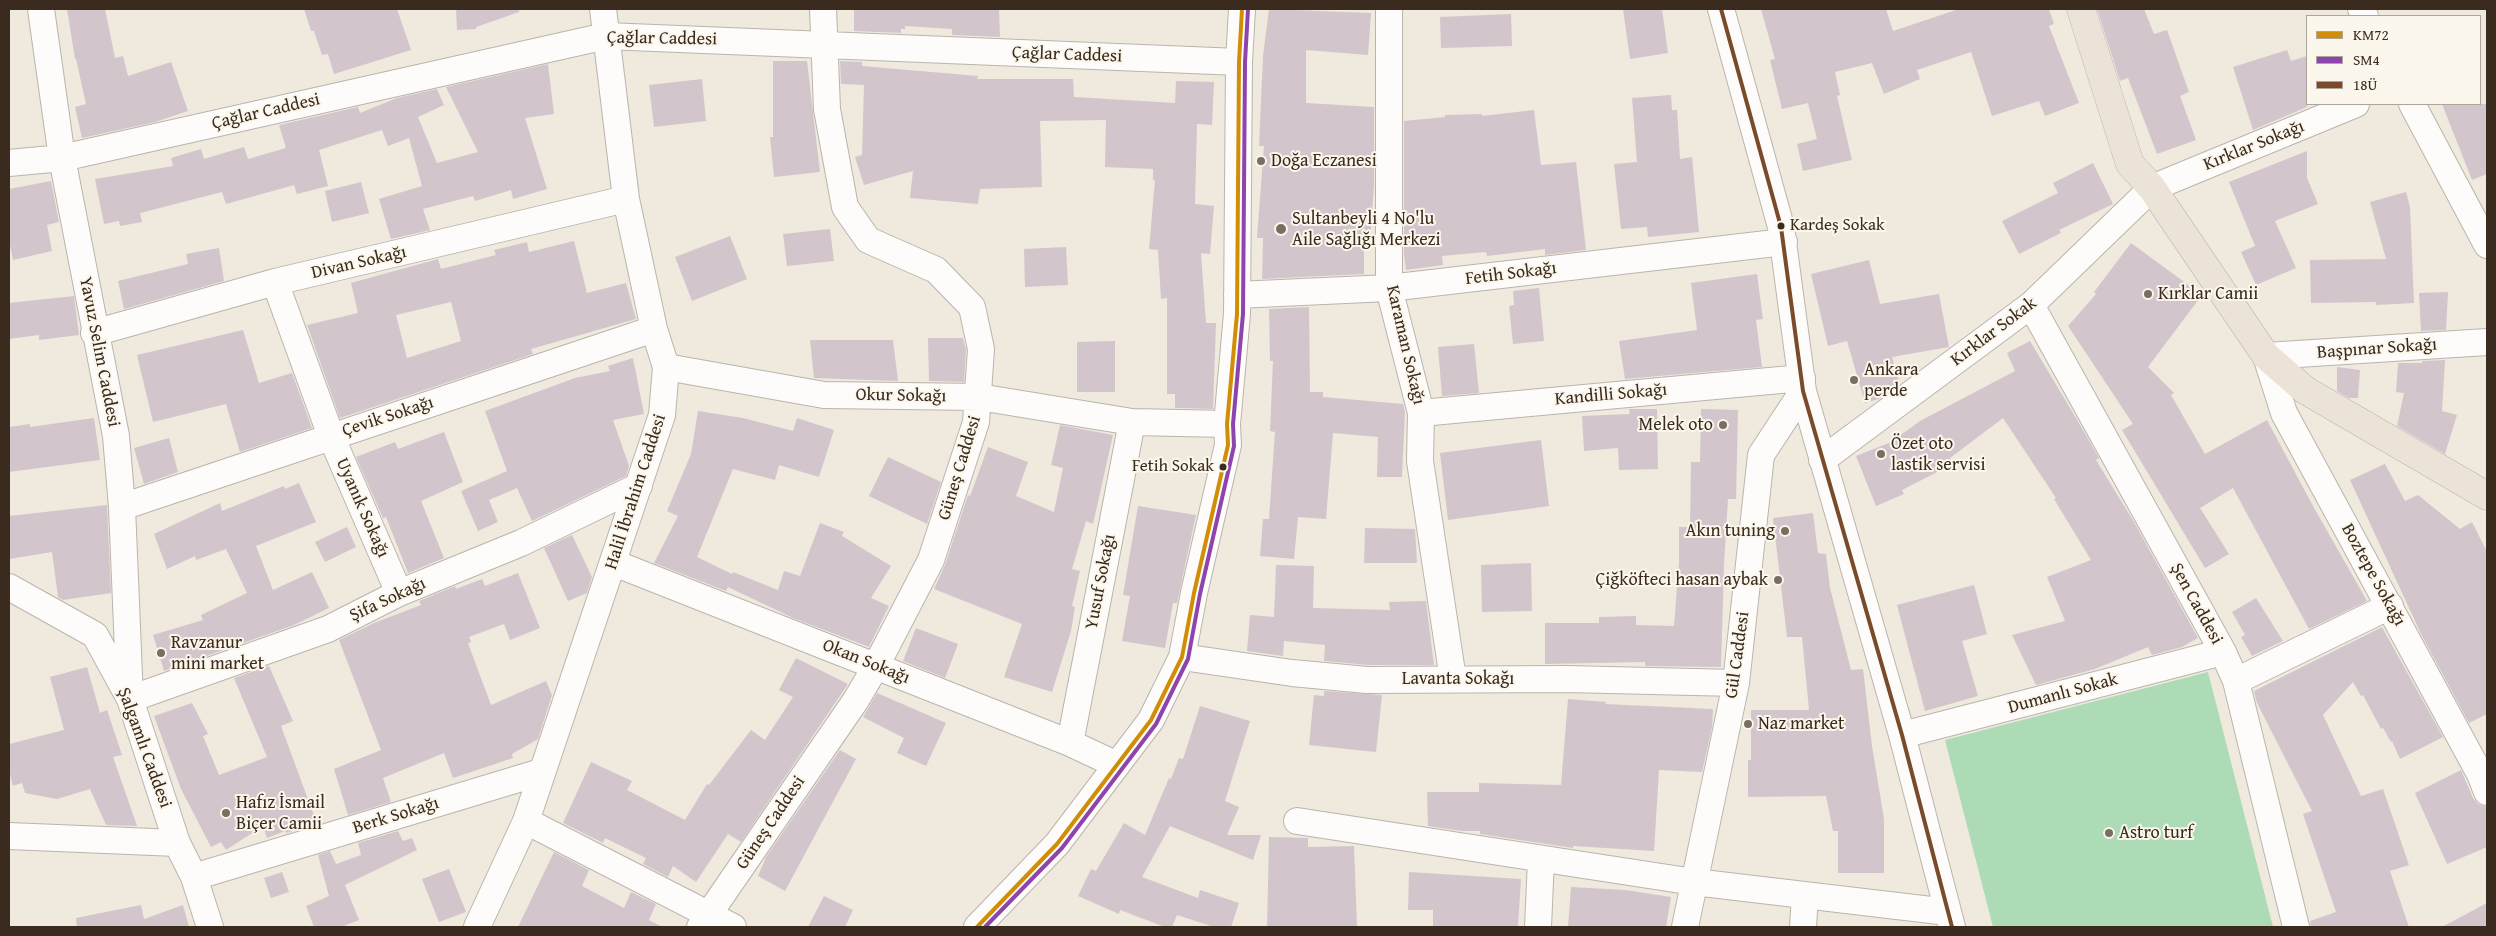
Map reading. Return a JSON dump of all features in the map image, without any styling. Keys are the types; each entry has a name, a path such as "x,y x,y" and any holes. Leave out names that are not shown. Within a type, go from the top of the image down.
{"main road":[{"path":"2081,9 2130,164 2152,188 2266,356 2305,390 2487,496"}],"street":[{"name":"Yavuz Selim Caddesi","path":"41,9 62,158 94,333 116,436 122,507 130,699"},
{"name":"Halil İbrahim Caddesi","path":"477,927 526,821 662,415 666,367 654,329 626,199 603,9"},
{"name":"Güneş Caddesi","path":"704,921 856,700 876,666 931,560 976,422 981,349 972,307 936,270 868,240 845,207 827,109 826,45 823,9"},
{"path":"977,927 1057,844 1117,765 1151,720 1182,657 1194,593 1228,445 1227,424 1237,314 1239,62 1242,9"},
{"name":"Karaman Sokağı","path":"1389,9 1389,288 1421,413 1420,461 1453,679"},
{"path":"1296,821 1541,860 1694,882 1805,895 1950,920 1902,735 1822,460 1802,384 1784,242 1720,9"},
{"name":"Çağlar Caddesi","path":"9,162 62,158 606,36 1239,62"},
{"name":"Kırklar Sokağı","path":"2152,188 2354,105"},
{"path":"2413,105 2487,245"},
{"name":"Kırklar Sokak","path":"1822,460 2031,305 2152,188"},
{"name":"Divan Sokağı","path":"94,333 275,282 626,199"},
{"name":"Fetih Sokağı","path":"1237,295 1389,288 1784,242"},
{"name":"Uyanık Sokağı","path":"275,282 331,436 399,593"},
{"name":"Şen Caddesi","path":"2031,305 2222,652 2236,681 2296,927"},
{"name":"Çevik Sokağı","path":"122,507 654,329"},
{"name":"Başpınar Sokağı","path":"2266,356 2487,342"},
{"name":"Boztepe Sokağı","path":"2266,356 2284,414 2390,606 2487,790"},
{"name":"Okur Sokağı","path":"666,367 824,395 979,397 1132,422 1227,424"},
{"name":"Kandilli Sokağı","path":"1421,413 1802,384"},
{"name":"Gül Caddesi","path":"1685,927 1736,683 1761,456 1802,384"},
{"name":"Yusuf Sokağı","path":"1070,743 1132,422"},
{"name":"Şifa Sokağı","path":"130,699 328,629 399,593 521,543 639,486"},
{"name":"Okan Sokağı","path":"614,563 1070,743 1117,765"},
{"name":"Şalgamlı Caddesi","path":"9,587 95,635 130,699 177,843 194,878 210,927"},
{"path":"2236,681 2390,606"},
{"name":"Dumanlı Sokak","path":"1902,735 2222,652"},
{"name":"Lavanta Sokağı","path":"1182,657 1292,673 1358,679 1736,683"},
{"name":"Berk Sokağı","path":"194,878 541,772"},
{"path":"526,821 704,921 732,927"},
{"path":"9,836 177,843"},
{"path":"1538,927 1541,860"},
{"path":"1803,927 1805,895"}],"green space":[{"name":"Astro turf","path":"2208,672 2273,927 1993,927 1945,740"}],"building":[{"path":"67,9 105,9 115,58 123,56 128,76 171,62 188,111 155,122 82,138 75,107 86,104 75,59"},
{"path":"304,9 397,9 411,50 334,74 328,54 322,55"},
{"path":"456,9 519,9 519,12 476,27 476,29 457,30"},
{"path":"854,9 999,9 1000,37 952,35 952,29 905,26 905,29 901,29 901,33 854,31"},
{"path":"1269,9 1371,13 1368,55 1306,50 1306,103 1374,107 1374,185 1370,242 1364,241 1364,274 1262,279 1263,238 1257,238 1264,146 1259,146 1263,56"},
{"path":"1623,9 1662,9 1668,53 1630,59"},
{"path":"1761,9 1886,9 1893,31 1959,9 2049,9 2054,24 2049,26 2079,103 2045,116 2039,101 1992,116 1971,52 1917,70 1920,79 1884,94 1872,63 1835,72 1840,95 1837,96 1852,160 1803,171 1797,144 1817,139 1808,103 1782,109 1770,60 1775,59"},
{"path":"2097,9 2144,9 2154,34 2167,30 2189,92 2180,96 2196,140 2157,154 2128,78 2120,81"},
{"path":"1511,14 1512,46 1441,48 1440,17"},
{"path":"2287,50 2291,61 2306,56 2307,107 2253,130 2233,67"},
{"path":"773,61 807,61 820,172 774,177 770,137 773,137"},
{"path":"840,61 862,62 862,66 978,76 977,79 1073,79 1074,97 1175,103 1176,81 1214,82 1212,125 1197,124 1195,204 1214,206 1210,254 1201,253 1206,323 1216,323 1213,409 1175,408 1175,394 1167,394 1167,298 1161,299 1158,250 1149,249 1155,180 1153,180 1153,169 1105,167 1106,120 1040,121 1042,187 980,189 978,204 910,198 913,171 864,185 855,157 862,155 864,85 841,84"},
{"path":"548,64 554,114 525,118 547,189 513,199 511,190 475,201 473,196 423,209 430,230 391,239 379,199 422,186 409,138 388,146 382,130 319,150 328,186 297,194 294,185 226,204 222,192 140,213 142,222 120,226 119,221 104,224 95,179 173,166 171,158 201,149 204,159 244,147 248,159 286,148 279,125 358,107 360,113 397,98 437,89 444,105 418,117 437,163 478,152 446,87"},
{"path":"702,79 706,121 654,127 649,85"},
{"path":"1671,95 1672,110 1677,110 1680,159 1692,157 1699,232 1648,237 1647,227 1621,229 1614,164 1637,162 1632,98"},
{"path":"2487,104 2487,174 2472,180 2442,105"},
{"path":"1534,110 1541,165 1576,162 1586,250 1545,255 1545,249 1487,256 1486,252 1442,256 1443,265 1406,270 1404,255 1404,121 1445,117 1445,115 1482,114 1482,116"},
{"path":"2307,151 2307,178 2318,204 2275,221 2296,268 2256,285 2241,252 2255,246 2229,182"},
{"path":"2093,163 2113,204 2059,230 2061,233 2019,254 2002,221 2058,193 2053,183"},
{"path":"51,181 59,222 47,225 52,251 13,260 9,240 9,189"},
{"path":"361,182 369,213 332,222 325,191"},
{"path":"2406,192 2410,207 2414,303 2376,305 2376,302 2311,303 2310,260 2386,259 2370,202"},
{"path":"830,229 834,261 787,266 783,234"},
{"path":"730,236 747,279 692,301 675,257"},
{"path":"574,241 587,293 626,283 636,319 531,349 533,354 340,418 307,325 358,313 351,283 438,259 441,269 496,255 494,250 527,242 529,252","holes":["451,302 461,341 407,358 396,315"]},
{"path":"2131,243 2202,295 2148,367 2174,393 2171,395 2205,454 2267,420 2367,601 2309,629 2233,488 2200,508 2229,554 2205,568 2122,430 2133,424 2068,326 2096,294 2094,292"},
{"path":"1066,247 1068,285 1025,287 1024,249"},
{"path":"219,248 224,281 124,309 118,281 188,264 186,254"},
{"path":"1869,260 1880,304 1939,294 1949,347 1892,357 1900,384 1879,399 1865,403 1847,341 1828,346 1811,274"},
{"path":"1757,274 1763,319 1756,320 1762,367 1625,379 1619,341 1697,330 1691,283"},
{"path":"1539,288 1544,341 1513,344 1509,306 1514,305 1513,291"},
{"path":"2448,292 2446,330 2421,331 2419,293"},
{"path":"74,296 79,335 39,340 39,335 9,339 9,303"},
{"path":"1309,307 1310,392 1323,392 1323,397 1403,404 1405,412 1402,477 1377,477 1378,437 1333,433 1326,519 1298,517 1294,559 1260,556 1263,519 1269,519 1275,432 1270,431 1273,361 1270,361 1269,309"},
{"path":"243,330 259,383 292,373 312,428 240,452 226,404 153,422 137,355"},
{"path":"928,338 963,338 966,350 964,382 929,381"},
{"path":"810,340 893,340 898,381 814,378"},
{"path":"1115,341 1115,392 1077,392 1077,342"},
{"path":"2030,341 2099,458 2096,460 2134,522 2198,638 2182,647 2152,655 2148,647 2095,669 2036,685 2012,635 2065,621 2047,577 2091,560 2054,499 2056,498 2003,418 1950,458 1953,464 1902,490 1904,494 1876,506 1856,456 1899,439 1898,437 1920,421 2015,371 2007,353"},
{"path":"1474,344 1479,393 1442,396 1438,347"},
{"path":"633,358 644,414 613,420 629,466 626,476 532,521 517,488 489,500 498,522 478,531 461,491 507,471 485,411 575,378 610,371 608,366"},
{"path":"2445,360 2442,411 2457,415 2445,454 2397,426 2404,393 2396,392 2398,363 2422,363 2422,361"},
{"path":"2337,367 2360,370 2358,398 2349,398 2337,391"},
{"path":"1629,409 1657,409 1658,469 1619,470 1618,448 1584,451 1582,416 1630,414"},
{"path":"1701,409 1738,410 1736,499 1728,499 1721,667 1645,666 1645,662 1545,664 1545,623 1599,623 1599,617 1636,616 1636,625 1674,626 1679,562 1679,527 1690,527 1691,462 1700,462"},
{"path":"698,411 743,418 793,431 797,418 834,430 819,477 779,465 775,480 733,469 697,557 732,574 733,572 778,590 784,571 800,576 820,523 844,532 842,536 891,566 871,598 889,606 869,647 793,618 728,587 726,591 654,563 678,516 667,511 691,454"},
{"path":"94,418 100,460 9,472 9,427 30,424 30,427"},
{"path":"1060,425 1113,435 1093,524 1086,521 1072,569 1080,571 1072,606 1075,607 1071,631 1052,692 1004,677 1022,624 934,589 945,565 968,495 970,496 988,447 1028,462 1016,496 1054,512 1063,468 1051,465"},
{"path":"444,432 463,482 421,501 444,558 408,573 386,517 383,518 356,457 395,442 398,449"},
{"path":"169,438 178,472 144,484 134,448"},
{"path":"1541,440 1549,506 1448,520 1440,453"},
{"path":"888,457 941,482 927,524 869,496"},
{"path":"2385,464 2405,501 2418,495 2460,529 2472,522 2487,552 2487,714 2469,723 2422,636 2350,480"},
{"path":"299,483 316,522 256,546 273,590 312,572 329,608 294,625 164,671 153,635 203,620 201,615 247,593 226,549 196,560 195,556 167,569 154,534 220,503 222,511 284,486 285,489"},
{"path":"107,505 111,593 63,600 58,597 52,552 9,559 9,516"},
{"path":"1138,506 1196,515 1177,603 1173,603 1165,648 1122,641 1130,596 1123,595"},
{"path":"1813,513 1818,553 1826,554 1830,588 1851,670 1863,669 1872,746 1884,819 1884,873 1838,873 1838,831 1833,831 1826,796 1748,797 1748,760 1751,760 1751,710 1809,710 1802,637 1787,637 1773,518"},
{"path":"347,527 356,547 325,562 315,542"},
{"path":"1365,528 1415,529 1417,563 1364,563"},
{"path":"572,535 592,577 587,593 568,601 544,548"},
{"path":"1531,563 1532,611 1482,612 1481,565"},
{"path":"1276,565 1314,566 1313,608 1390,610 1389,602 1426,601 1434,665 1368,665 1324,661 1325,645 1284,641 1283,656 1247,651 1250,615 1274,617"},
{"path":"518,573 540,628 510,640 504,624 469,637 471,642 468,643 491,705 546,681 552,695 538,739 512,754 513,758 453,778 444,753 383,778 391,802 348,815 334,769 381,750 339,640 374,623 421,605 419,601 455,586 456,589 482,579 485,586"},
{"path":"1974,585 1987,634 1962,641 1978,696 1925,711 1897,605"},
{"path":"2256,598 2283,641 2252,656 2241,637 2245,635 2232,612"},
{"path":"2382,627 2443,737 2400,759 2392,741 2383,728 2381,729 2363,695 2361,696 2353,682 2323,715 2361,796 2383,789 2409,865 2390,871 2409,927 2311,927 2310,921 2336,912 2303,814 2312,811 2257,703 2254,691"},
{"path":"916,628 958,644 945,678 903,661"},
{"path":"796,658 848,684 741,842 728,834 696,882 673,866 668,877 643,864 646,858 605,838 603,843 563,823 591,762 632,781 627,790 685,820 707,784 709,785 751,730 765,740 793,697 779,690"},
{"path":"269,666 293,721 281,726 317,824 286,833 285,831 267,838 263,826 226,850 221,842 211,847 181,789 154,716 192,703 208,734 203,736 219,775 267,757 234,678"},
{"path":"87,667 100,713 107,710 122,755 113,757 137,826 106,825 90,789 57,799 25,793 22,783 13,786 9,771 9,744 64,730 50,677"},
{"path":"1324,691 1382,695 1376,752 1309,745 1314,695 1324,696"},
{"path":"877,693 946,723 926,766 897,753 904,738 863,717"},
{"path":"1568,699 1606,702 1605,704 1713,709 1712,727 1702,772 1659,770 1654,851 1573,846 1573,848 1480,834 1480,831 1462,831 1428,826 1427,792 1479,792 1479,783 1561,785"},
{"path":"1200,706 1250,721 1225,801 1239,807 1227,835 1261,835 1253,860 1170,826 1142,877 1198,898 1200,890 1239,903 1231,927 1214,927 1177,915 1172,927 1165,927 1120,910 1119,914 1078,896 1091,869 1096,871 1124,823 1145,835 1179,758 1183,759"},
{"path":"840,750 856,759 785,891 758,876 766,857"},
{"path":"2461,770 2473,798 2478,804 2487,807 2487,847 2447,864 2415,793"},
{"path":"398,831 403,841 412,838 417,850 345,885 359,920 341,927 314,927 306,906 329,896 318,855 330,851 336,864 361,855 358,843"},
{"path":"1269,837 1308,838 1308,847 1354,846 1357,927 1267,927"},
{"path":"554,852 589,870 582,886 624,908 631,892 656,904 649,920 662,927 518,927"},
{"path":"449,869 466,912 439,922 422,879"},
{"path":"282,872 289,892 271,898 264,878"},
{"path":"1409,872 1521,879 1518,927 1433,927 1433,910 1408,910"},
{"path":"1571,887 1625,890 1671,897 1666,927 1568,927"},
{"path":"824,896 853,910 845,927 808,927"},
{"path":"2487,903 2487,927 2442,927"},
{"path":"141,905 144,919 183,905 189,927 77,927 76,918"}],"transit line":[{"name":"KM72","path":"977,927 1057,844 1151,720 1182,657 1194,593 1228,445 1227,424 1237,314 1239,62 1242,9"},
{"name":"SM4","path":"985,927 1062,848 1156,724 1188,659 1200,594 1234,446 1233,424 1243,314 1245,62 1248,9"},
{"name":"18Ü","path":"1721,9 1781,227 1803,391 1902,735 1952,927"}],"place":[{"name":"Doğa Eczanesi","path":"1261,161"},
{"name":"Kardeş Sokak","path":"1781,226"},
{"name":"Sultanbeyli 4 No'lu Aile Sağlığı Merkezi","path":"1281,229"},
{"name":"Kırklar Camii","path":"2148,294"},
{"name":"Ankara perde","path":"1854,380"},
{"name":"Melek oto","path":"1723,425"},
{"name":"Özet oto lastik servisi","path":"1881,454"},
{"name":"Fetih Sokak","path":"1223,467"},
{"name":"Akın tuning","path":"1785,531"},
{"name":"Çiğköfteci hasan aybak","path":"1778,580"},
{"name":"Ravzanur mini market","path":"161,653"},
{"name":"Naz market","path":"1748,724"},
{"name":"Hafız İsmail Biçer Camii","path":"226,813"},
{"name":"Astro turf","path":"2109,833"}]}
